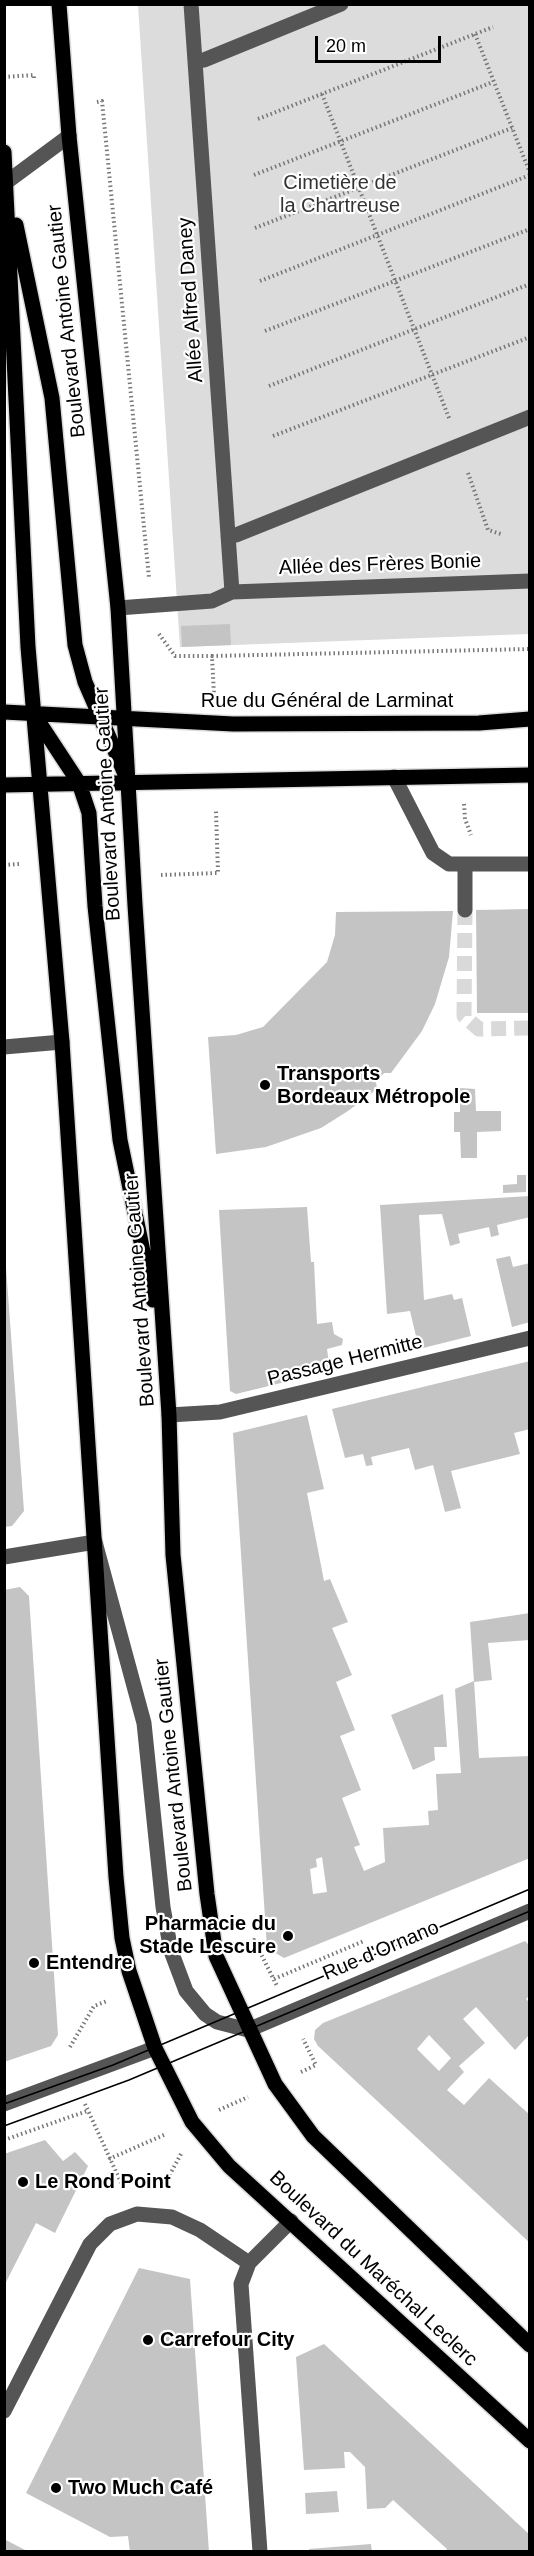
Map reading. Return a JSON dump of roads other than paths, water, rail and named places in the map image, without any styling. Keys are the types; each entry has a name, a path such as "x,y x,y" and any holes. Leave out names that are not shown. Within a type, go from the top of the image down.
{"main road":[{"name":"Boulevard Antoine Gautier","path":"59,4 69,136 118,608 169,1414 173,1555 207,1894 216,1956 248,2030"},
{"name":"Boulevard Antoine Gautier","path":"4,152 33,714 62,1042 116,1877 122,1938 134,1990 155,2048"},
{"path":"6,184 52,398 75,645 85,682 129,782"},
{"name":"Rue du Général de Larminat","path":"4,712 233,724 478,723 530,719"},
{"path":"33,714 79,783 88,813 95,906 120,1140 164,1354"},
{"path":"4,785 530,776"},
{"path":"248,2030 275,2084 313,2136 530,2345"},
{"name":"Boulevard du Maréchal Leclerc","path":"155,2048 192,2122 230,2166 530,2441"}],"street":[{"name":"Allée Alfred Daney","path":"191,4 232,592"},
{"path":"195,61 204,60 341,4"},
{"path":"6,184 69,136"},
{"path":"228,536 236,535 530,417"},
{"name":"Allée des Frères Bonie","path":"118,608 212,601 232,592 530,581"},
{"path":"394,777 433,853 449,864 530,864"},
{"path":"465,865 465,910"},
{"path":"4,1047 62,1042"},
{"name":"Passage Hermitte","path":"169,1414 219,1412 530,1338"},
{"path":"4,1557 95,1542"},
{"name":"Boulevard Antoine Gautier","path":"95,1542 144,1723 163,1907 177,1972 186,1991 205,2014 217,2022 248,2030"},
{"name":"Rue d'Ornano","path":"248,2030 530,1911"},
{"path":"4,2104 155,2048"},
{"path":"4,2411 90,2244 110,2224 137,2214 172,2217 200,2230 249,2263"},
{"path":"260,2552 241,2284 249,2263 291,2222"}],"tunnel":[{"path":"465,910 464,1016 479,1029 530,1028"}],"tram line":[{"path":"4,2104 113,2065 530,1889"},
{"path":"4,2126 129,2080 530,1911"}],"place":[{"name":"Transports Bordeaux Métropole","path":"265,1085"},
{"name":"Pharmacie du Stade Lescure","path":"288,1936"},
{"name":"Entendre","path":"34,1963"},
{"name":"Le Rond Point","path":"23,2182"},
{"name":"Carrefour City","path":"148,2340"},
{"name":"Two Much Café","path":"56,2488"}],"park label":[{"name":"Cimetière de la Chartreuse","path":"340,194"}]}
